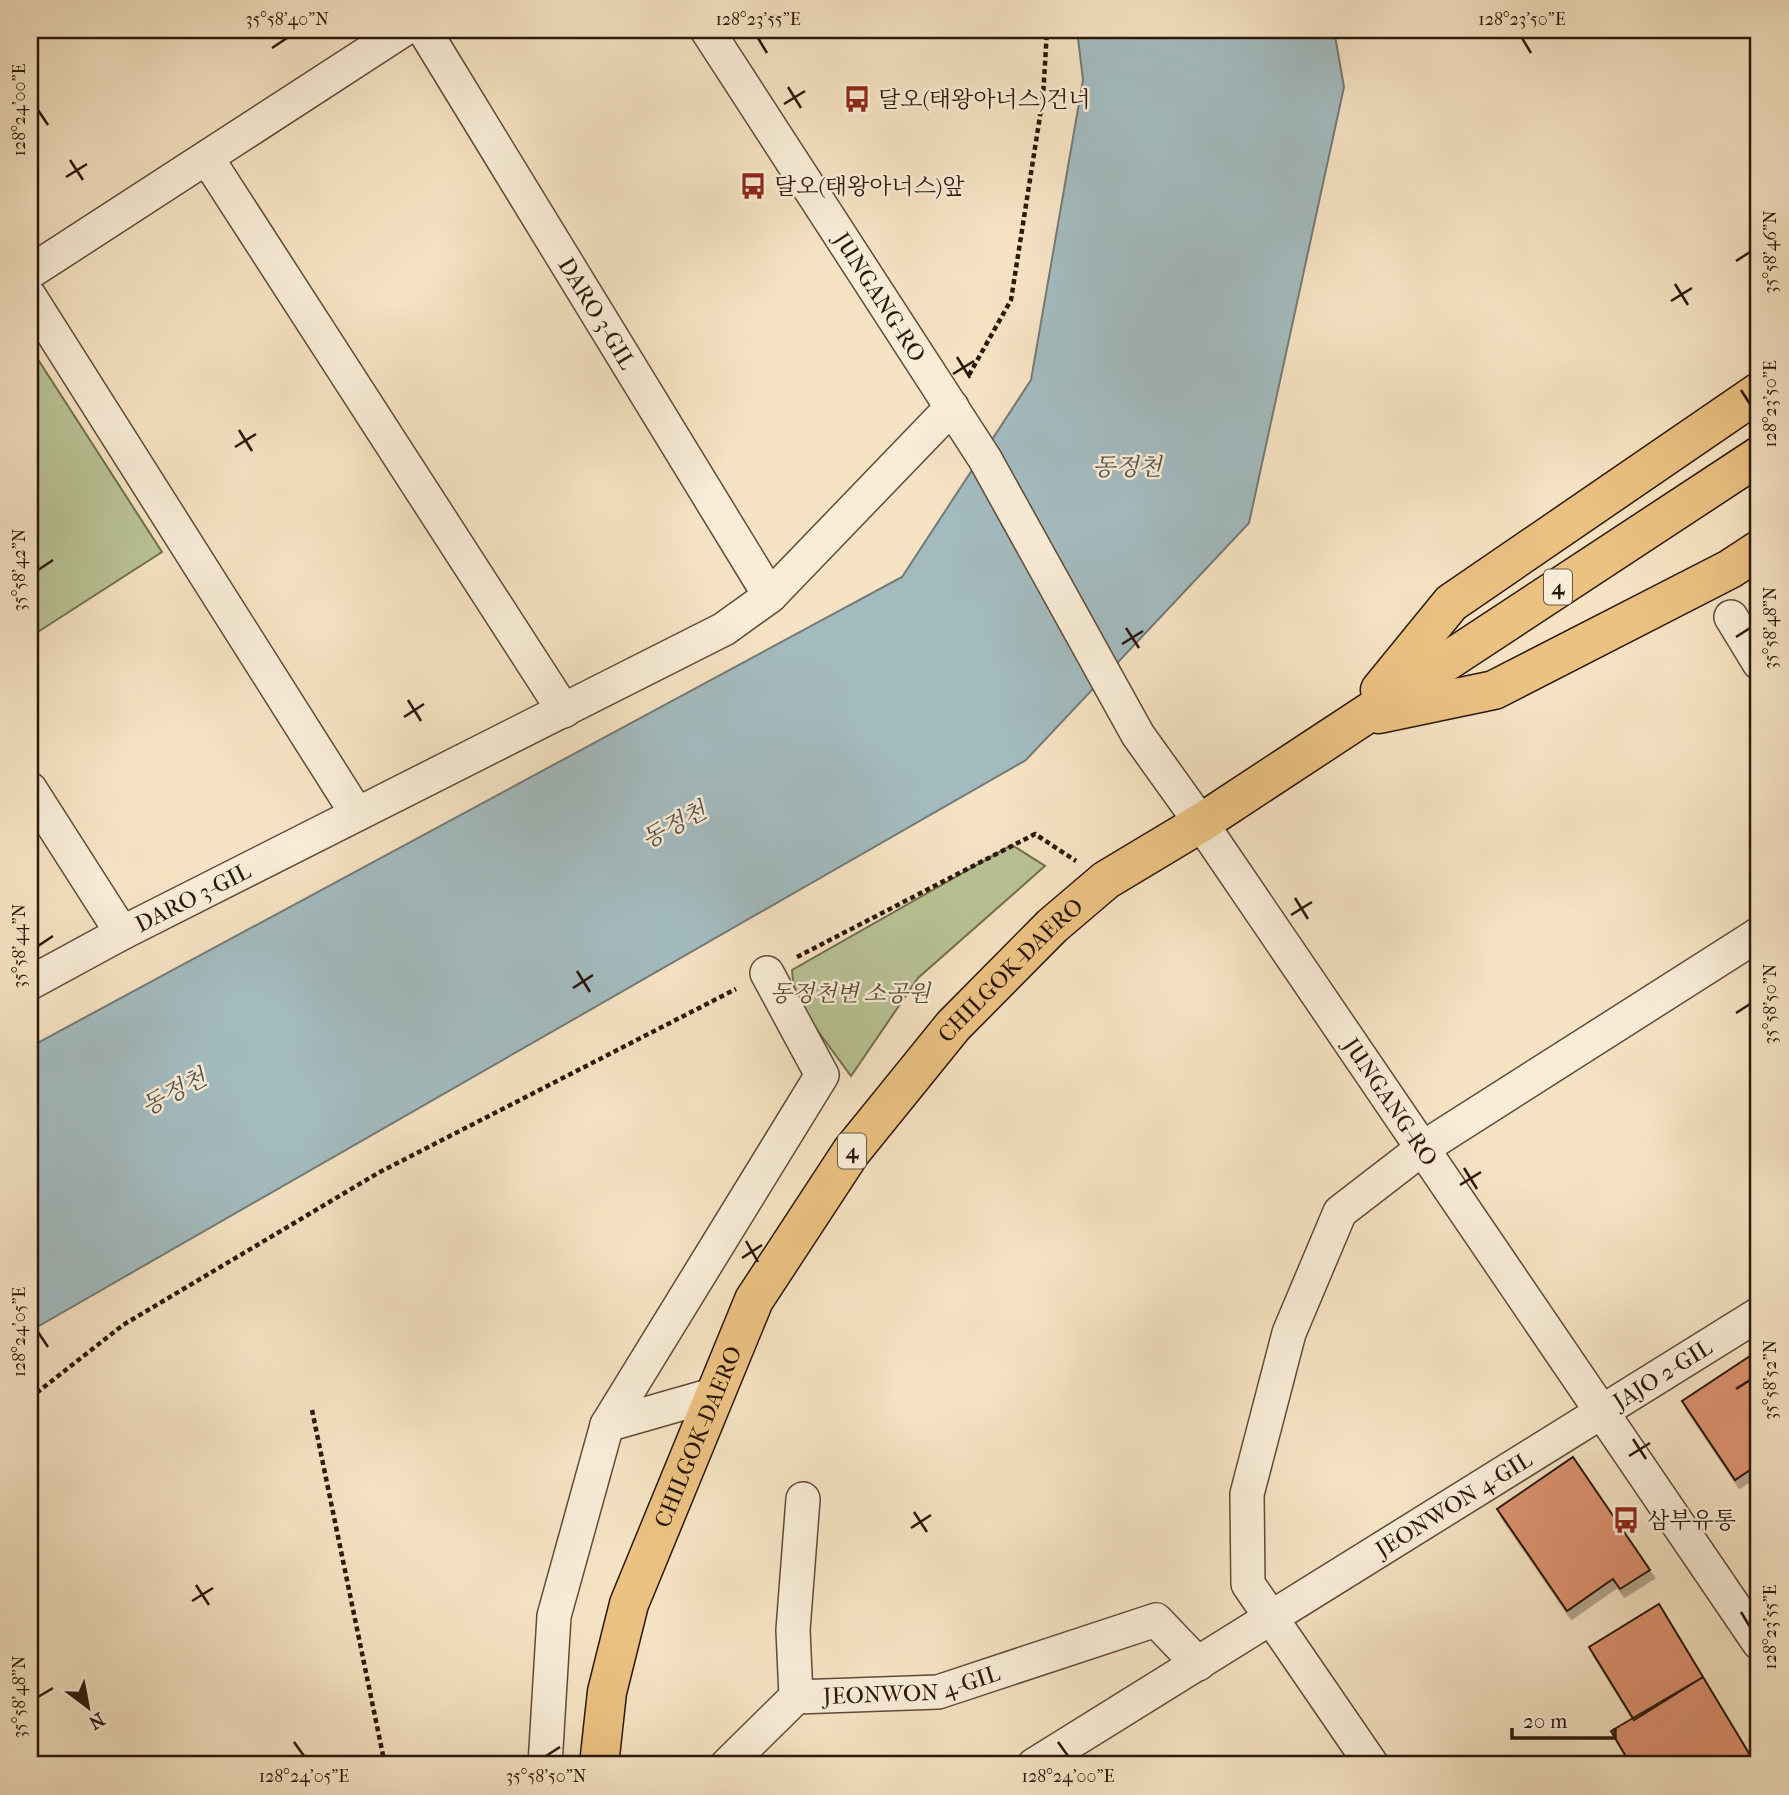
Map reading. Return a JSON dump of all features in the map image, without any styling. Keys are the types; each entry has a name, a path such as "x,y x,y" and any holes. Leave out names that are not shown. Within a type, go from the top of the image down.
{"main road":[{"path":"1356,718 1451,603 1759,393"},
{"name":"CHILGOK-DAERO","path":"599,1765 607,1692 629,1604 712,1395 754,1300 851,1152 953,1026 1052,926 1106,880 1201,823 1356,718 1759,456"},
{"path":"1356,718 1494,690 1730,569 1759,550"}],"street":[{"path":"30,272 402,30"},
{"name":"DARO 3-GIL","path":"424,30 770,596"},
{"name":"JUNGANG-RO","path":"707,30 985,459 1138,735 1201,823 1759,1643"},
{"path":"207,158 564,710"},
{"path":"30,298 357,814"},
{"name":"DARO 3-GIL","path":"30,983 122,933 724,629 770,596 952,407"},
{"path":"1731,617 1759,663"},
{"path":"30,789 122,933"},
{"path":"1372,1765 1248,1584 1247,1494 1289,1333 1340,1212 1423,1148 1759,934"},
{"path":"545,1765 554,1616 607,1425 822,1075 767,973"},
{"name":"JAJO 2-GIL","path":"1603,1413 1759,1314"},
{"path":"607,1425 712,1395"},
{"name":"JEONWON 4-GIL","path":"1034,1765 1603,1413"},
{"name":"JEONWON 4-GIL","path":"803,1499 793,1630 796,1697 938,1692 1156,1620 1198,1664"},
{"path":"727,1765 796,1697"}],"path":[{"path":"952,407 1011,300 1043,97 1047,30"},
{"path":"30,1398 123,1325 378,1173 1035,834 1106,880"},
{"path":"312,1410 385,1765"}],"green space":[{"path":"30,347 162,552 30,637"},
{"name":"동정천변 소공원","path":"1012,845 1045,866 918,978 851,1076 795,1000 792,970"}],"water":[{"name":"동정천","path":"1077,30 1334,30 1344,87 1249,523 1026,760 30,1331 30,1047 902,577 1031,380 1083,80"}],"building":[{"path":"1759,1350 1759,1464 1735,1480 1682,1401"},
{"path":"1573,1457 1650,1570 1620,1589 1613,1579 1567,1611 1497,1509"},
{"path":"1659,1604 1703,1677 1634,1720 1589,1647"},
{"path":"1703,1677 1756,1765 1631,1765 1611,1731"}],"place":[{"name":"달오(태왕아너스)건너","path":"857,99"},
{"name":"달오(태왕아너스)앞","path":"753,186"},
{"name":"삼부유통","path":"1626,1520"}]}
